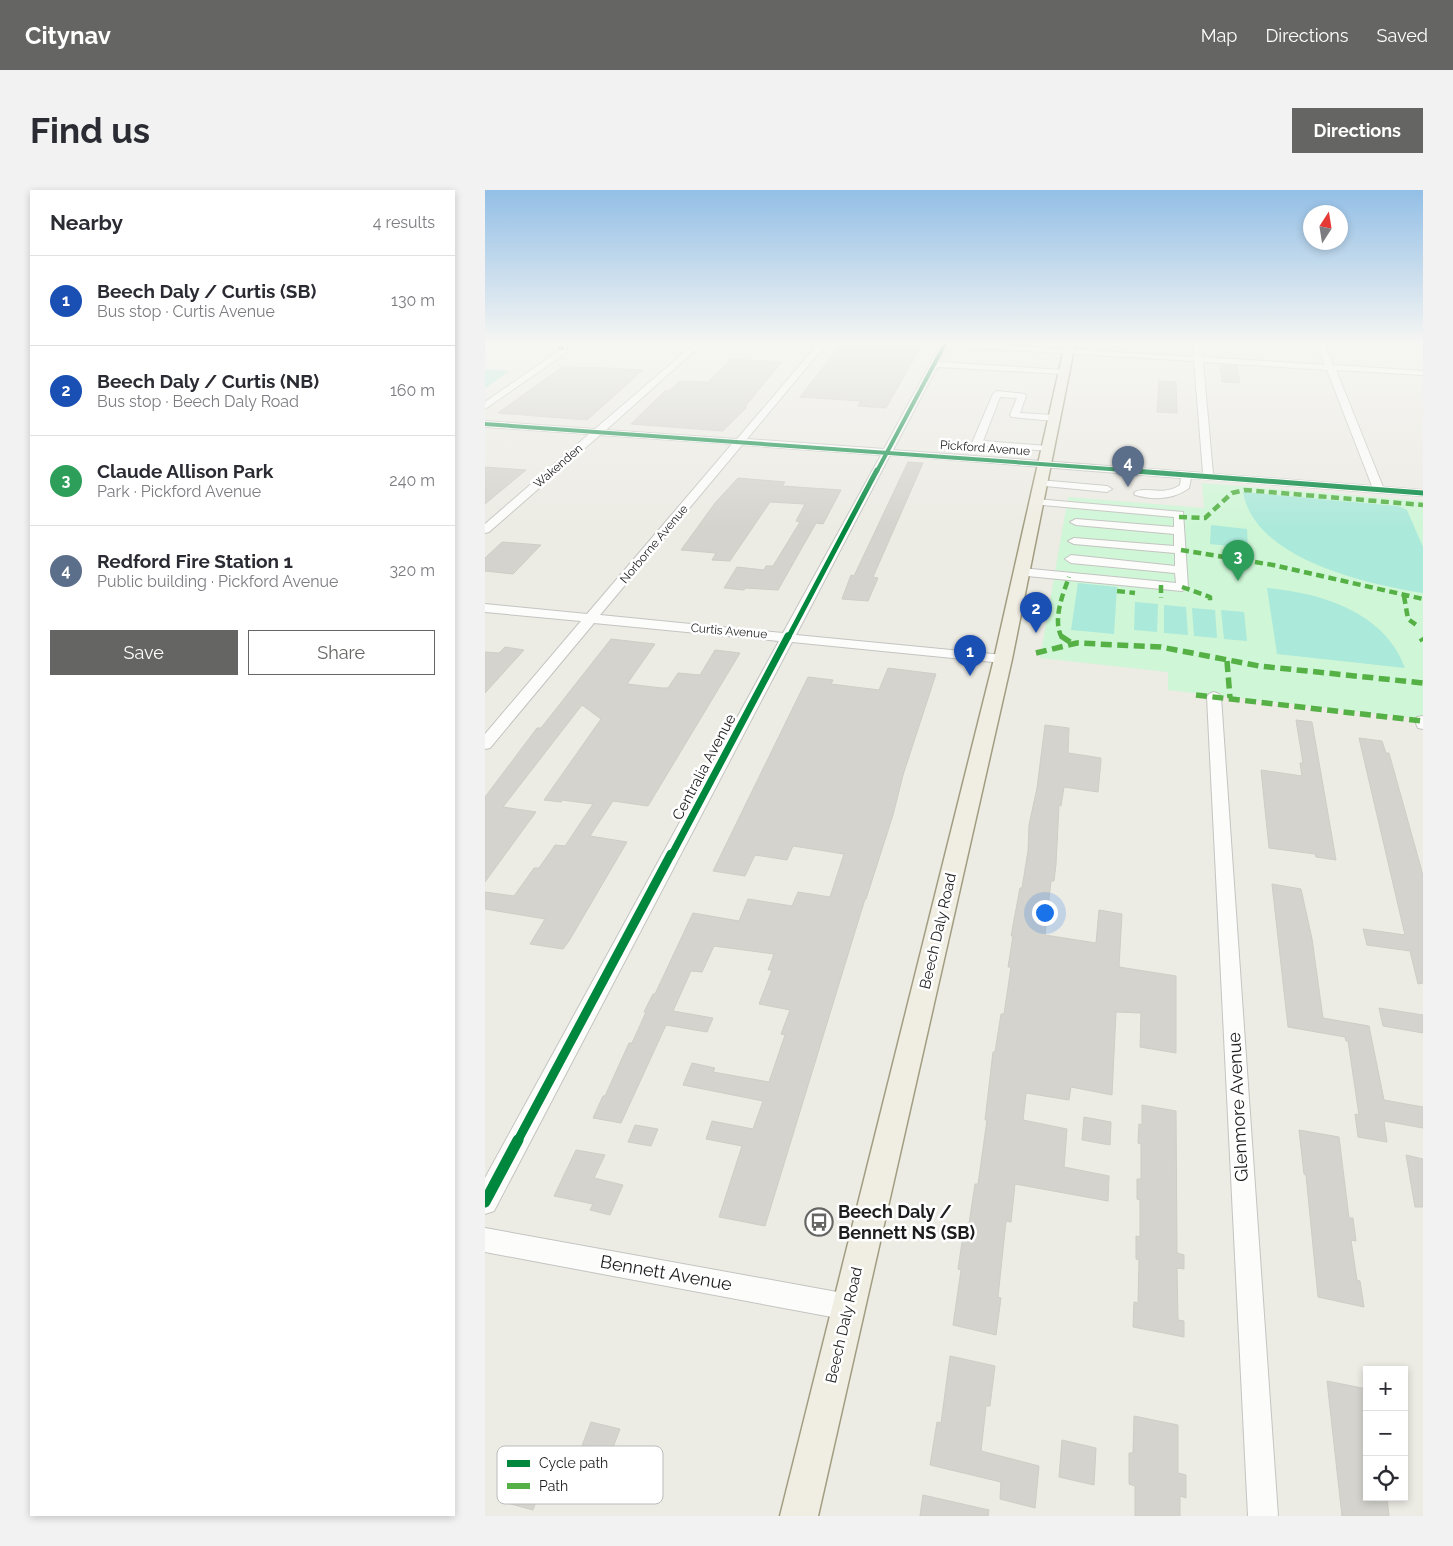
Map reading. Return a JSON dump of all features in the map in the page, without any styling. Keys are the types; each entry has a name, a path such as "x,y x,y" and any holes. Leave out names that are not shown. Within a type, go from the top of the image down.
{"main road":[{"name":"Beech Daly Road","path":"799,1516 1003,659 1057,406"}],"street":[{"name":"Wakenden","path":"485,530 627,406"},
{"name":"Norborne Avenue","path":"485,744 770,406"},
{"name":"Centralia Avenue","path":"485,1202 912,406"},
{"path":"992,406 977,443 1041,474 1107,489"},
{"path":"1019,406 1015,416 1054,418"},
{"path":"1202,406 1208,477"},
{"path":"1346,406 1379,490"},
{"name":"Pickford Avenue","path":"485,424 887,452 1041,474 1186,475 1423,494"},
{"path":"1021,572 1182,587 1179,514 1079,506 1041,474"},
{"path":"1139,493 1160,495 1181,490 1185,486 1186,475"},
{"path":"1069,577 1079,506"},
{"path":"1076,522 1180,531"},
{"path":"1074,541 1181,550"},
{"path":"1071,560 1181,570"},
{"name":"Curtis Avenue","path":"485,608 1003,659"},
{"name":"Glenmore Avenue","path":"1214,697 1263,1516"},
{"name":"Bennett Avenue","path":"485,1240 848,1306"}],"green space":[{"path":"1202,483 1423,501 1423,719 1168,690 1168,672 1040,658 1068,497 1204,508"}],"shaded area":[{"path":"1243,492 1398,506 1407,510 1423,547 1423,593 1344,575 1290,551 1268,535 1252,515"},
{"path":"1211,525 1247,529 1248,548 1210,544"},
{"path":"1078,583 1117,587 1114,634 1071,630"},
{"path":"1267,588 1309,595 1329,601 1367,619 1383,633 1396,649 1405,668 1277,654"},
{"path":"1135,602 1158,604 1157,632 1134,630"},
{"path":"1164,605 1186,607 1188,635 1164,633"},
{"path":"1192,608 1215,610 1217,638 1194,636"},
{"path":"1221,610 1244,612 1247,641 1224,639"}],"building":[{"path":"508,406 603,406 587,420 498,413"},
{"path":"650,406 747,407 723,431 631,424"},
{"path":"858,406 887,406 886,408"},
{"path":"1157,406 1177,406 1177,413 1157,412"},
{"path":"908,462 923,463 873,577 878,578 868,601 842,599 851,575 854,576"},
{"path":"485,467 526,470 485,504"},
{"path":"738,478 785,482 782,486 841,490 823,524 816,523 778,590 724,588 737,567 764,570 766,566 773,566 800,522 796,521 805,504 770,502 730,561 712,560 716,553 681,550 715,503"},
{"path":"502,542 541,545 513,574 485,571 485,558"},
{"path":"611,639 655,644 627,684 662,688 668,688 678,673 700,675 715,650 740,653 648,806 613,801 590,836 627,842 569,941 563,949 530,944 545,919 485,909 485,892 514,896 534,868 539,868 555,845 565,846 593,804 544,800 601,719 582,705 503,807 536,812 485,882 485,797 537,728 541,728"},
{"path":"505,647 524,650 485,693 485,652 499,653"},
{"path":"888,668 936,674 903,775 893,815 865,899 765,1226 719,1217 742,1146 706,1139 712,1121 753,1129 763,1101 683,1085 692,1063 715,1068 713,1072 769,1082 785,1035 781,1034 790,1010 759,1004 772,970 768,970 774,954 714,946 702,972 691,971 673,1011 713,1018 707,1032 666,1025 621,1123 593,1118 629,1043 632,1043 646,1012 644,1012 653,994 655,994 693,913 739,921 748,899 792,906 798,892 830,897 844,854 793,846 787,860 755,855 745,876 713,871 808,677 833,680 831,684 879,690"},
{"path":"1296,720 1312,722 1336,860 1316,857 1315,854 1269,848 1261,770 1302,776 1300,763 1303,763"},
{"path":"1045,725 1069,728 1068,753 1101,758 1101,761 1098,792 1064,787 1061,806 1059,805 1056,864 1054,881 1051,881 1045,935 1096,943 1099,910 1122,914 1119,967 1176,976 1176,1053 1140,1047 1141,1013 1116,1012 1112,1095 1071,1087 1069,1100 1026,1093 1023,1120 1067,1129 1064,1167 1109,1176 1108,1201 1015,1184 1011,1222 1006,1221 998,1297 1001,1298 996,1335 953,1325 961,1270 958,1269 963,1236 967,1237 975,1184 978,1184 987,1120 985,1120 993,1052 995,1052 1001,1014 1004,1014 1011,967 1008,967 1013,936 1011,936 1028,851 1029,825 1037,788"},
{"path":"1359,738 1382,741 1386,753 1389,753 1421,868 1423,877 1423,983 1418,984 1410,951 1367,945 1363,929 1405,935"},
{"path":"1272,884 1301,889 1312,939 1323,1018 1369,1026 1384,1100 1423,1107 1423,1128 1384,1121 1387,1142 1358,1137 1355,1114 1359,1115 1348,1041 1346,1041 1345,1037 1288,1027"},
{"path":"1379,1008 1423,1015 1423,1033 1383,1026"},
{"path":"1142,1105 1176,1111 1177,1253 1184,1255 1184,1269 1177,1268 1178,1320 1184,1321 1184,1337 1133,1327 1134,1302 1138,1303 1139,1260 1136,1259 1136,1236 1140,1237 1140,1200 1137,1199 1137,1179 1141,1179 1141,1144 1138,1143 1139,1124 1142,1125"},
{"path":"1084,1117 1111,1122 1110,1145 1082,1140"},
{"path":"635,1125 658,1129 651,1146 628,1142"},
{"path":"1299,1130 1339,1137 1349,1218 1353,1218 1356,1241 1351,1240 1357,1280 1360,1281 1364,1307 1318,1297 1306,1175 1304,1174"},
{"path":"576,1150 605,1155 594,1178 623,1185 610,1215 590,1210 593,1204 554,1196"},
{"path":"1406,1155 1423,1159 1423,1207 1415,1207"},
{"path":"950,1356 995,1366 990,1406 986,1406 981,1451 1039,1466 1035,1508 1000,1499 1001,1482 930,1465 937,1422 941,1423"},
{"path":"1327,1381 1363,1388 1363,1501 1387,1501 1389,1516 1342,1516"},
{"path":"1134,1416 1178,1425 1178,1473 1186,1475 1186,1498 1180,1496 1180,1516 1135,1516 1135,1486 1129,1484 1129,1453 1133,1453"},
{"path":"591,1422 620,1429 614,1446 582,1446"},
{"path":"1062,1440 1096,1448 1094,1485 1059,1477"},
{"path":"923,1495 989,1510 988,1516 920,1516"},
{"path":"510,1504 535,1504 533,1510"}],"marked path":[{"path":"1179,517 1205,518 1232,493 1245,490 1423,505"},
{"path":"1181,550 1273,565 1423,599"},
{"path":"1069,577 1059,608 1058,626 1062,638 1073,644"},
{"path":"1161,585 1161,598"},
{"path":"1182,587 1210,597 1210,602"},
{"path":"1117,591 1135,593"},
{"path":"1404,596 1408,619 1419,627"},
{"path":"1036,653 1077,643 1161,647 1259,666 1423,683"},
{"path":"1227,661 1230,698"},
{"path":"1196,695 1423,721"}],"cycle path":[{"path":"485,1202 912,406"},
{"path":"485,424 1423,493"}],"place":[{"name":"Redford Fire Station 1","path":"1128,487"},
{"name":"Claude Allison Park","path":"1238,581"},
{"name":"Beech Daly / Curtis (NB)","path":"1036,633"},
{"name":"Beech Daly / Curtis (SB)","path":"970,676"},
{"name":"Beech Daly / Bennett NS (SB)","path":"819,1222"}]}
